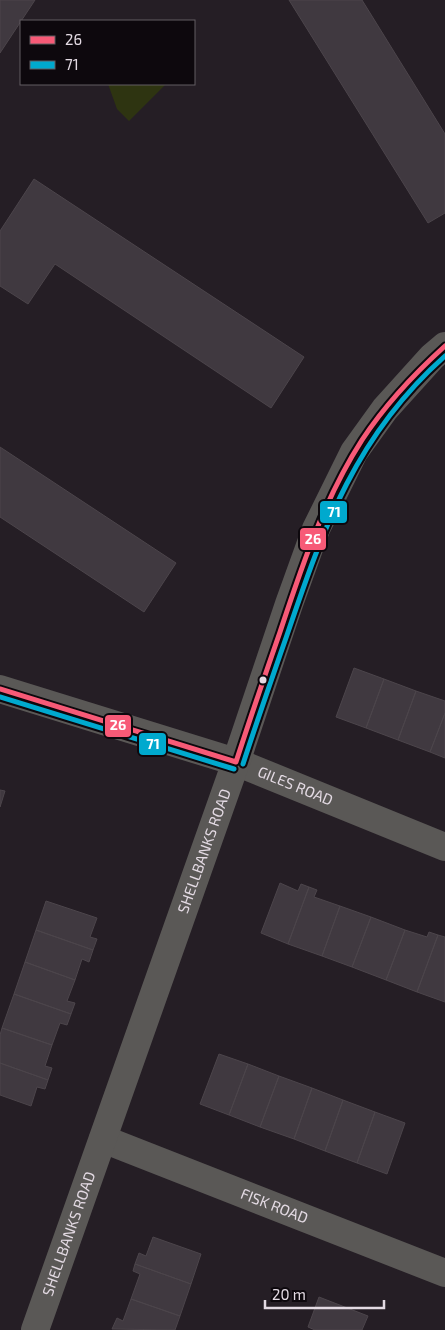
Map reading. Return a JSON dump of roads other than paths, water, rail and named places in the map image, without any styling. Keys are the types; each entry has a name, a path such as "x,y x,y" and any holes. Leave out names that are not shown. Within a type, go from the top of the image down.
{"street":[{"name":"SHELLBANKS ROAD","path":"35,1330 236,762 316,529 354,452 386,408 432,357 445,346"},
{"name":"GILES ROAD","path":"0,689 236,762 445,847"},
{"name":"FISK ROAD","path":"103,1139 445,1273"}]}
